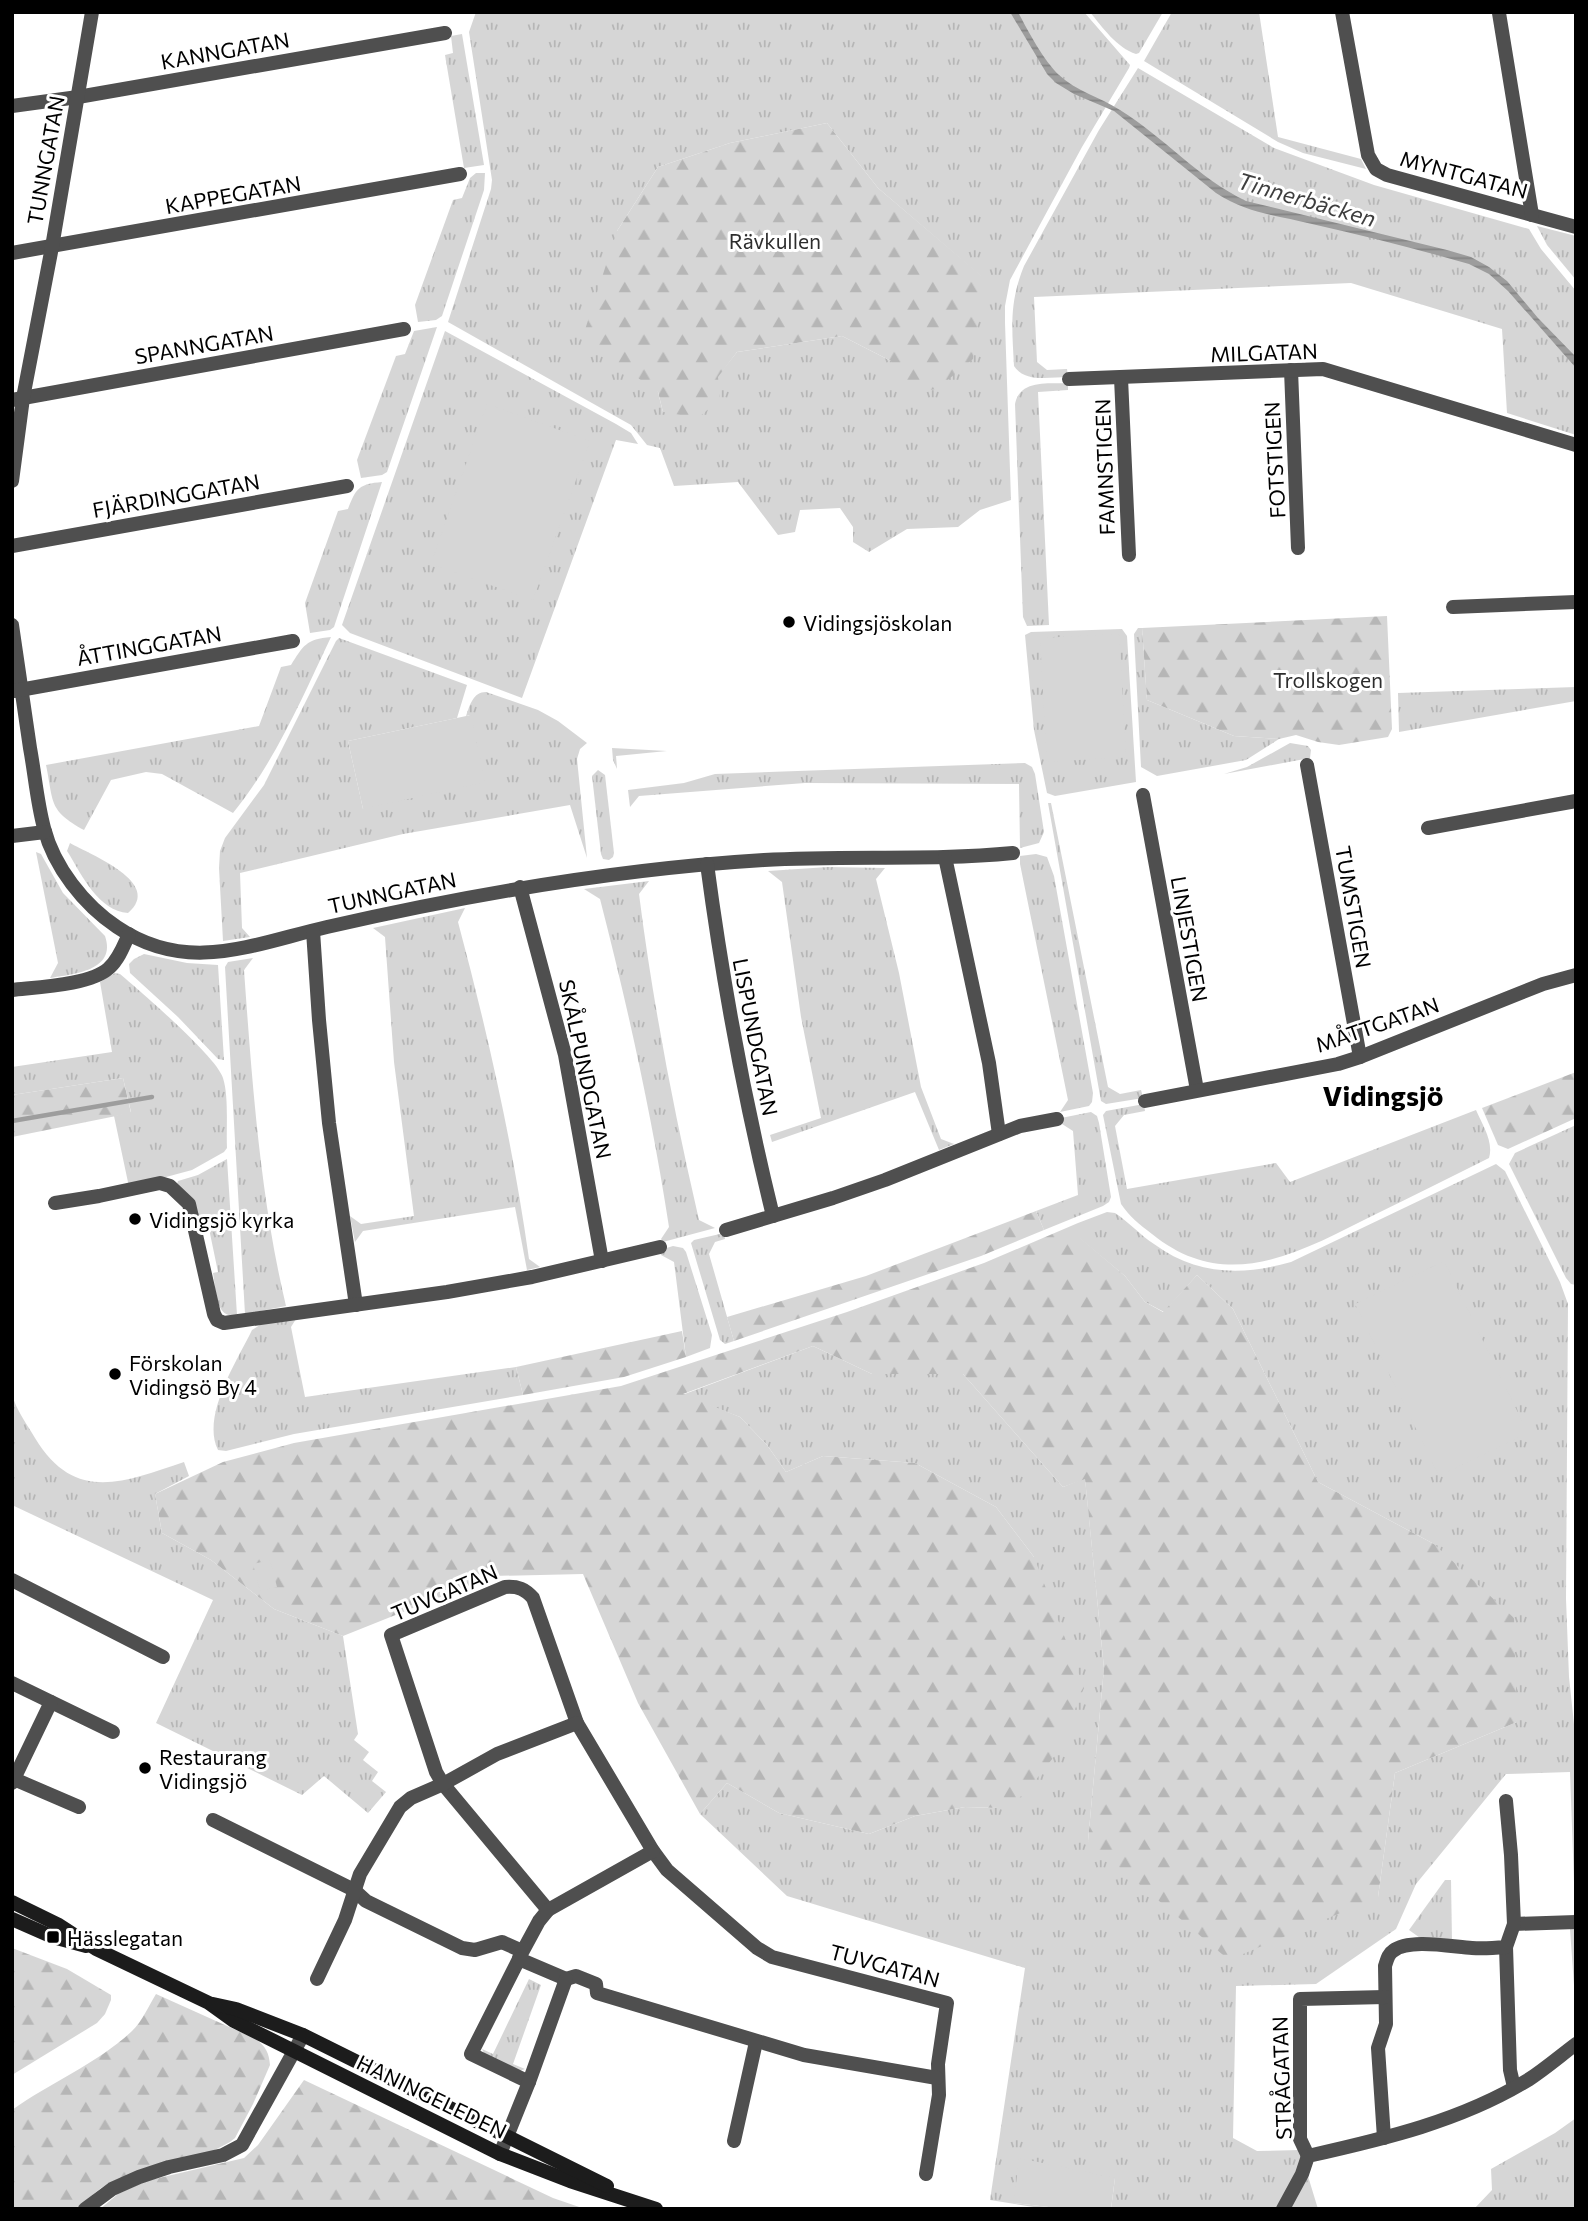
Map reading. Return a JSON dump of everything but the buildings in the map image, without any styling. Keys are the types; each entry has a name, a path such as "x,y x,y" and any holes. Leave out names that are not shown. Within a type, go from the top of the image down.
{"main road":[{"name":"HANINGELEDEN","path":"12,1902 59,1925 96,1949 209,2004 234,2021 500,2154 570,2181 651,2207"},
{"name":"HANINGELEDEN","path":"12,1919 53,1937 96,1949"},
{"name":"HANINGELEDEN","path":"209,2004 236,2008 303,2035 651,2207"}],"street":[{"name":"TUNNGATAN","path":"12,481 18,399 52,247 92,12"},
{"name":"MYNTGATAN","path":"1342,12 1368,155 1376,169 1387,175 1576,227"},
{"path":"1499,13 1532,215"},
{"name":"KANNGATAN","path":"12,106 445,33"},
{"name":"KAPPEGATAN","path":"12,253 460,174"},
{"name":"SPANNGATAN","path":"18,399 404,329"},
{"name":"MILGATAN","path":"1069,379 1323,369 1576,445"},
{"name":"FOTSTIGEN","path":"1291,370 1298,548"},
{"name":"FAMNSTIGEN","path":"1121,378 1129,555"},
{"name":"FJÄRDINGGATAN","path":"12,546 346,486"},
{"path":"1453,607 1576,602"},
{"name":"TUNNGATAN","path":"12,625 17,690 45,832 57,859 78,891 95,910 117,927 153,944 179,951 220,953 250,948 313,930 462,897 622,872 825,857 976,857 1013,853"},
{"name":"ÅTTINGGATAN","path":"17,690 293,641"},
{"name":"TUMSTIGEN","path":"1307,765 1360,1057"},
{"name":"LINJESTIGEN","path":"1143,795 1196,1090"},
{"path":"1428,828 1576,801"},
{"path":"12,836 45,832"},
{"path":"946,857 989,1063 999,1134"},
{"name":"LISPUNDGATAN","path":"707,864 719,958 736,1056 773,1216"},
{"name":"SKÅLPUNDGATAN","path":"520,887 565,1055 602,1261"},
{"path":"313,930 328,1123 356,1305"},
{"path":"12,990 60,984 98,975 114,962 129,934"},
{"name":"MÅTTGATAN","path":"1146,1101 1314,1069 1360,1057 1544,984 1576,975"},
{"path":"726,1230 885,1180 1020,1126 1058,1119"},
{"path":"55,1203 160,1183 170,1185 189,1204 217,1320 225,1323 447,1292 660,1247"},
{"path":"12,1580 163,1657"},
{"name":"TUVGATAN","path":"548,1910 443,1784 436,1772 391,1635 505,1587 515,1586 526,1590 533,1598 577,1723 667,1870 757,1948 772,1957 947,2003 937,2078 939,2095 926,2174"},
{"path":"12,1683 113,1731"},
{"path":"51,1702 13,1781 79,1807"},
{"path":"317,1979 345,1920 359,1874 400,1808 411,1798 443,1784 496,1754 577,1723"},
{"path":"1506,1801 1514,1924 1506,1947 1510,2070 1514,2087"},
{"path":"213,1820 354,1890 366,1901 462,1948 475,1950 502,1942 566,1979 576,1976 596,1984 597,1993 804,2055 937,2078"},
{"path":"529,2082 471,2054 539,1921 548,1910 653,1851"},
{"path":"1514,1924 1576,1922"},
{"path":"1384,2138 1378,2048 1386,2024 1385,1965 1393,1951 1401,1947 1438,1945 1506,1947"},
{"path":"500,2154 566,1979"},
{"name":"STRÅGATAN","path":"1283,2209 1308,2157 1300,2139 1300,1999 1385,1997"},
{"path":"85,2209 112,2189 139,2177 223,2155 242,2145 303,2035"},
{"path":"734,2141 756,2042"},
{"name":"STRÅGATAN","path":"1308,2157 1429,2125 1466,2110 1528,2080 1576,2044"}],"green space":[{"path":"476,12 1084,12 1130,65 1010,280 1005,323 1011,500 980,510 958,527 907,529 869,552 853,542 853,527 840,508 800,510 795,532 778,535 738,482 674,486 660,448 647,445 631,425 448,322 492,180 469,32","holes":["827,123 878,188 982,277 891,361 842,336 737,352 717,377 663,412 617,231 658,167 730,143"]},
{"path":"1090,12 1163,12 1136,54 1116,42"},
{"path":"1172,12 1259,12 1278,137 1361,159 1366,169 1303,153 1278,142 1144,61"},
{"path":"462,34 484,165 464,168 445,55 453,53 451,36"},
{"path":"1138,68 1274,148 1374,185 1529,229 1541,249 1576,291 1576,435 1507,413 1502,329 1351,283 1034,297 1037,362 1047,370 1067,369 1068,377 1038,378 1019,371 1014,366 1013,315 1016,292 1024,266 1099,130"},
{"name":"Rävkullen","path":"827,123 878,188 983,277 973,359 937,389 904,393 891,361 842,336 737,352 718,377 720,399 698,418 663,412 658,392 582,339 617,231 658,167 730,143"},
{"path":"476,173 485,173 484,190 442,316 436,320 418,322 415,305 453,200 462,198 470,178"},
{"path":"1537,226 1576,236 1576,280 1547,245"},
{"path":"437,327 387,472 361,478 357,460 396,356 405,354 414,331"},
{"path":"445,331 616,424 631,433 638,444 616,440 522,698 350,633 342,625"},
{"path":"1068,383 1068,390 1038,392 1049,625 1027,626 1023,617 1015,404 1023,390 1036,384"},
{"path":"487,404 590,441 533,600 431,564"},
{"path":"382,482 334,627 310,633 305,603 338,511 348,509 359,488"},
{"name":"Trollskogen","path":"1387,616 1392,729 1388,737 1339,745 1296,735 1279,739 1234,736 1147,700 1142,628"},
{"path":"1138,628 1142,628 1147,700 1234,736 1279,739 1246,760 1157,776 1141,767 1134,634"},
{"path":"1122,629 1127,636 1136,782 1055,796 1047,793 1034,730 1025,635 1031,632"},
{"path":"1119,634 1126,757 1047,762 1040,638"},
{"path":"331,637 275,750 233,813 162,774 146,772 111,780 84,830 58,811 52,797 46,765 259,726 281,667 291,665 302,648 311,642"},
{"path":"339,638 467,685 457,718 348,741 363,809 470,715 466,716 473,700 478,694 486,692 538,710 587,743 580,749 577,759 587,858 570,805 403,834 240,873 242,928 250,937 223,941 220,851 225,838 264,785"},
{"path":"1576,687 1576,701 1399,732 1398,693"},
{"path":"471,715 485,782 363,809 348,741"},
{"path":"1290,743 1308,746 1311,750 1310,758 1224,774 1247,767"},
{"path":"612,748 667,751 616,756 617,769"},
{"path":"1025,763 1032,767 1035,774 1044,832 1039,843 1020,848 1019,784 805,783 639,796 630,807 628,790 684,783 715,774"},
{"path":"598,770 605,775 614,853 609,860 603,859 601,854 592,776"},
{"path":"1048,803 1051,803 1108,1087 1120,1094 1141,1090 1143,1098 1106,1104 1101,1101"},
{"path":"70,843 120,871 131,881 137,891 137,902 128,913 108,906 92,891 67,851"},
{"path":"36,852 41,854 63,893 105,936 105,957 91,969 50,978 58,963"},
{"path":"1036,854 1047,857 1054,876 1093,1093 1089,1106 1060,1112 1068,1100 1020,864 1020,856"},
{"path":"828,867 885,868 876,879 899,973 921,1087 941,1139 954,1144 939,1150 915,1092 772,1142 770,1135 821,1118 801,1017 782,882 768,871"},
{"path":"649,881 639,894 665,1058 699,1220 715,1228 663,1242 661,1239 669,1227 630,1021 600,899 584,889"},
{"path":"465,908 458,922 499,1090 529,1259 540,1267 527,1270 515,1207 363,1231 355,1242 350,1216 361,1224 414,1216 394,1062 385,937 373,928"},
{"path":"144,954 187,963 218,965 224,1060 218,1059 130,973 129,964"},
{"path":"253,958 244,970 254,1096 263,1181 286,1306 245,1314 225,967 228,962"},
{"path":"115,973 120,974 160,1009 207,1055 223,1078 227,1103 227,1148 224,1152 192,1170 129,1187 114,1116 131,1112 123,1078 12,1095 12,1067 112,1052 100,982"},
{"path":"1576,1072 1576,1118 1508,1149 1498,1145 1482,1108"},
{"path":"123,1078 131,1113 12,1137 12,1095"},
{"path":"1144,1104 1145,1111 1124,1115 1115,1126 1127,1189 1276,1163 1290,1182 1476,1110 1487,1133 1490,1152 1489,1158 1319,1242 1291,1253 1236,1265 1208,1262 1180,1252 1152,1234 1121,1204 1103,1115 1106,1111"},
{"path":"1091,1112 1097,1116 1099,1123 1111,1197 1103,1206 1044,1230 1036,1211 1078,1195 1073,1131 1062,1124 1061,1118"},
{"path":"1576,1125 1576,1285 1566,1278 1509,1164 1515,1153"},
{"path":"227,1159 237,1315 224,1313 218,1302 213,1273 218,1272 207,1219 198,1220 177,1184 178,1181 198,1175"},
{"path":"1496,1164 1505,1171 1560,1282 1568,1304 1566,1599 1569,1677 1576,1743 1576,2014 1570,1929 1575,1910 1570,1772 1506,1774 1416,1884 1396,1929 1316,1984 1236,1986 1233,2138 1257,2151 1300,2150 1318,2209 1111,2209 1115,2178 1014,2203 1066,2209 1046,2209 990,2200 1025,1968 787,1896 700,1814 727,1783 779,1813 869,1834 915,1816 965,1807 997,1808 1034,1557 996,1507 915,1463 823,1456 786,1472 767,1445 740,1417 682,1395 813,1346 872,1374 963,1374 1063,1487 1085,1478 1104,1668 1088,1841 1378,1897 1395,1773 1517,1722 1434,1544 1318,1482 1233,1309 1197,1275 1164,1312 1145,1302 1125,1276 1078,1237 1078,1223 1107,1212 1115,1213 1154,1244 1186,1262 1237,1271 1273,1267 1291,1262"},
{"path":"1036,1211 1044,1230 981,1256 734,1341 727,1317 866,1276"},
{"path":"1078,1223 1079,1237 1125,1276 1145,1302 1163,1312 1197,1275 1233,1309 1318,1482 1434,1544 1514,1618 1517,1722 1395,1773 1378,1897 1229,1960 1088,1841 1104,1668 1085,1479 1063,1487 963,1374 872,1374 813,1346 683,1394 740,1417 767,1445 786,1472 823,1456 915,1463 996,1507 1034,1557 1084,1688 1056,1754 1024,1795 997,1808 965,1807 915,1816 869,1834 779,1813 727,1783 700,1814 638,1703 583,1574 493,1576 343,1636 274,1609 211,1560 162,1533 155,1494 223,1462 294,1443 621,1386 847,1312 984,1263"},
{"path":"724,1233 725,1239 715,1242 709,1254 734,1341 725,1344 720,1340 691,1243"},
{"path":"673,1246 683,1248 686,1252 712,1335 710,1348 686,1357 674,1262 661,1255 660,1250"},
{"path":"1444,1261 1528,1433 1439,1476 1355,1304"},
{"path":"296,1319 291,1327 305,1397 516,1367 523,1395 294,1434 226,1451 218,1450 214,1436 217,1405 252,1330 263,1323"},
{"path":"682,1331 686,1357 624,1377 523,1395 516,1367"},
{"path":"12,1394 22,1417 50,1459 67,1472 84,1480 121,1481 184,1462 189,1476 155,1494 162,1533 211,1560 274,1609 343,1636 358,1734 354,1740 369,1752 363,1760 378,1772 372,1781 386,1792 368,1813 324,1776 302,1795 156,1723 213,1600 12,1505"},
{"path":"270,1560 277,1587 260,1591 253,1564"},
{"path":"1445,1880 1451,1880 1452,1941 1423,1940 1409,1930"},
{"path":"12,1948 67,1969 111,1995 111,2000 105,2014 97,2023 12,2075"},
{"path":"529,1979 541,1985 513,2064 525,2069 519,2071 485,2055 482,2049 493,2054"},
{"path":"156,1994 256,2039 266,2050 270,2065 235,2138 213,2151 116,2180 101,2188 75,2209 12,2209 12,2110 118,2043 139,2023"},
{"path":"304,2080 553,2198 585,2209 100,2209 118,2194 146,2181 244,2158 258,2145"},
{"path":"1576,2118 1576,2209 1474,2209 1492,2190 1491,2169"},
{"path":"1019,2158 1115,2178 1111,2209 1066,2209 1014,2203"}],"shaded area":[{"path":"1010,12 1018,12 1042,54 1066,81 1136,121 1229,192 1246,201 1447,250 1471,257 1489,267 1507,281 1576,357 1576,368 1508,291 1489,274 1469,264 1263,213 1216,193 1114,111 1056,83 1047,74"}],"waterway":[{"path":"12,1121 152,1097"}],"place":[{"name":"Vidingsjöskolan","path":"789,622"},
{"name":"Vidingsjö kyrka","path":"135,1219"},
{"name":"Förskolan Vidingsö By 4","path":"115,1374"},
{"name":"Restaurang Vidingsjö","path":"145,1768"},
{"name":"Hässlegatan","path":"53,1937"}],"district":[{"name":"Vidingsjö","path":"1383,1095"}],"water label":[{"name":"Tinnerbäcken","path":"1307,199"}]}
